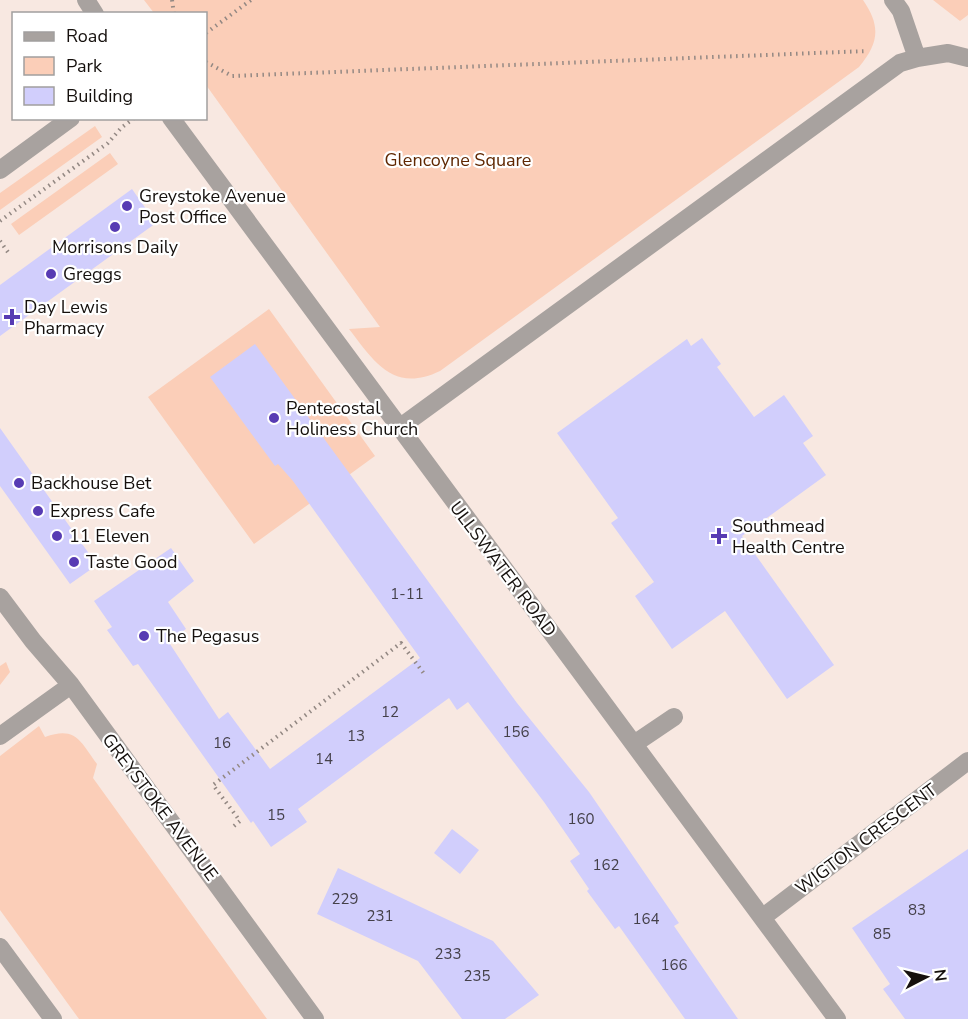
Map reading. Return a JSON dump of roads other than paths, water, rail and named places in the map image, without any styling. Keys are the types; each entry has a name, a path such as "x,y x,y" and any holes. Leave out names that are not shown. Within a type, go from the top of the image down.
{"street":[{"path":"893,0 908,27 917,58"},
{"path":"399,428 900,63 948,53 968,58"},
{"path":"0,170 68,120"},
{"name":"ULLSWATER ROAD","path":"172,120 837,1019"},
{"name":"GREYSTOKE AVENUE","path":"0,597 33,641 71,685 315,1019"},
{"path":"0,736 71,685"},
{"path":"634,744 674,717"},
{"name":"WIGTON CRESCENT","path":"763,917 968,761"},
{"path":"0,947 53,1019"}],"place":[{"name":"Greystoke Avenue Post Office","path":"127,206"},
{"name":"Morrisons Daily","path":"115,227"},
{"name":"Greggs","path":"51,274"},
{"name":"Day Lewis Pharmacy","path":"12,317"},
{"name":"Pentecostal Holiness Church","path":"274,418"},
{"name":"Backhouse Bet","path":"19,483"},
{"name":"Express Cafe","path":"38,511"},
{"name":"11 Eleven","path":"57,536"},
{"name":"Southmead Health Centre","path":"719,536"},
{"name":"Taste Good","path":"74,562"},
{"name":"The Pegasus","path":"144,636"}],"park label":[{"name":"Glencoyne Square","path":"458,160"}]}
